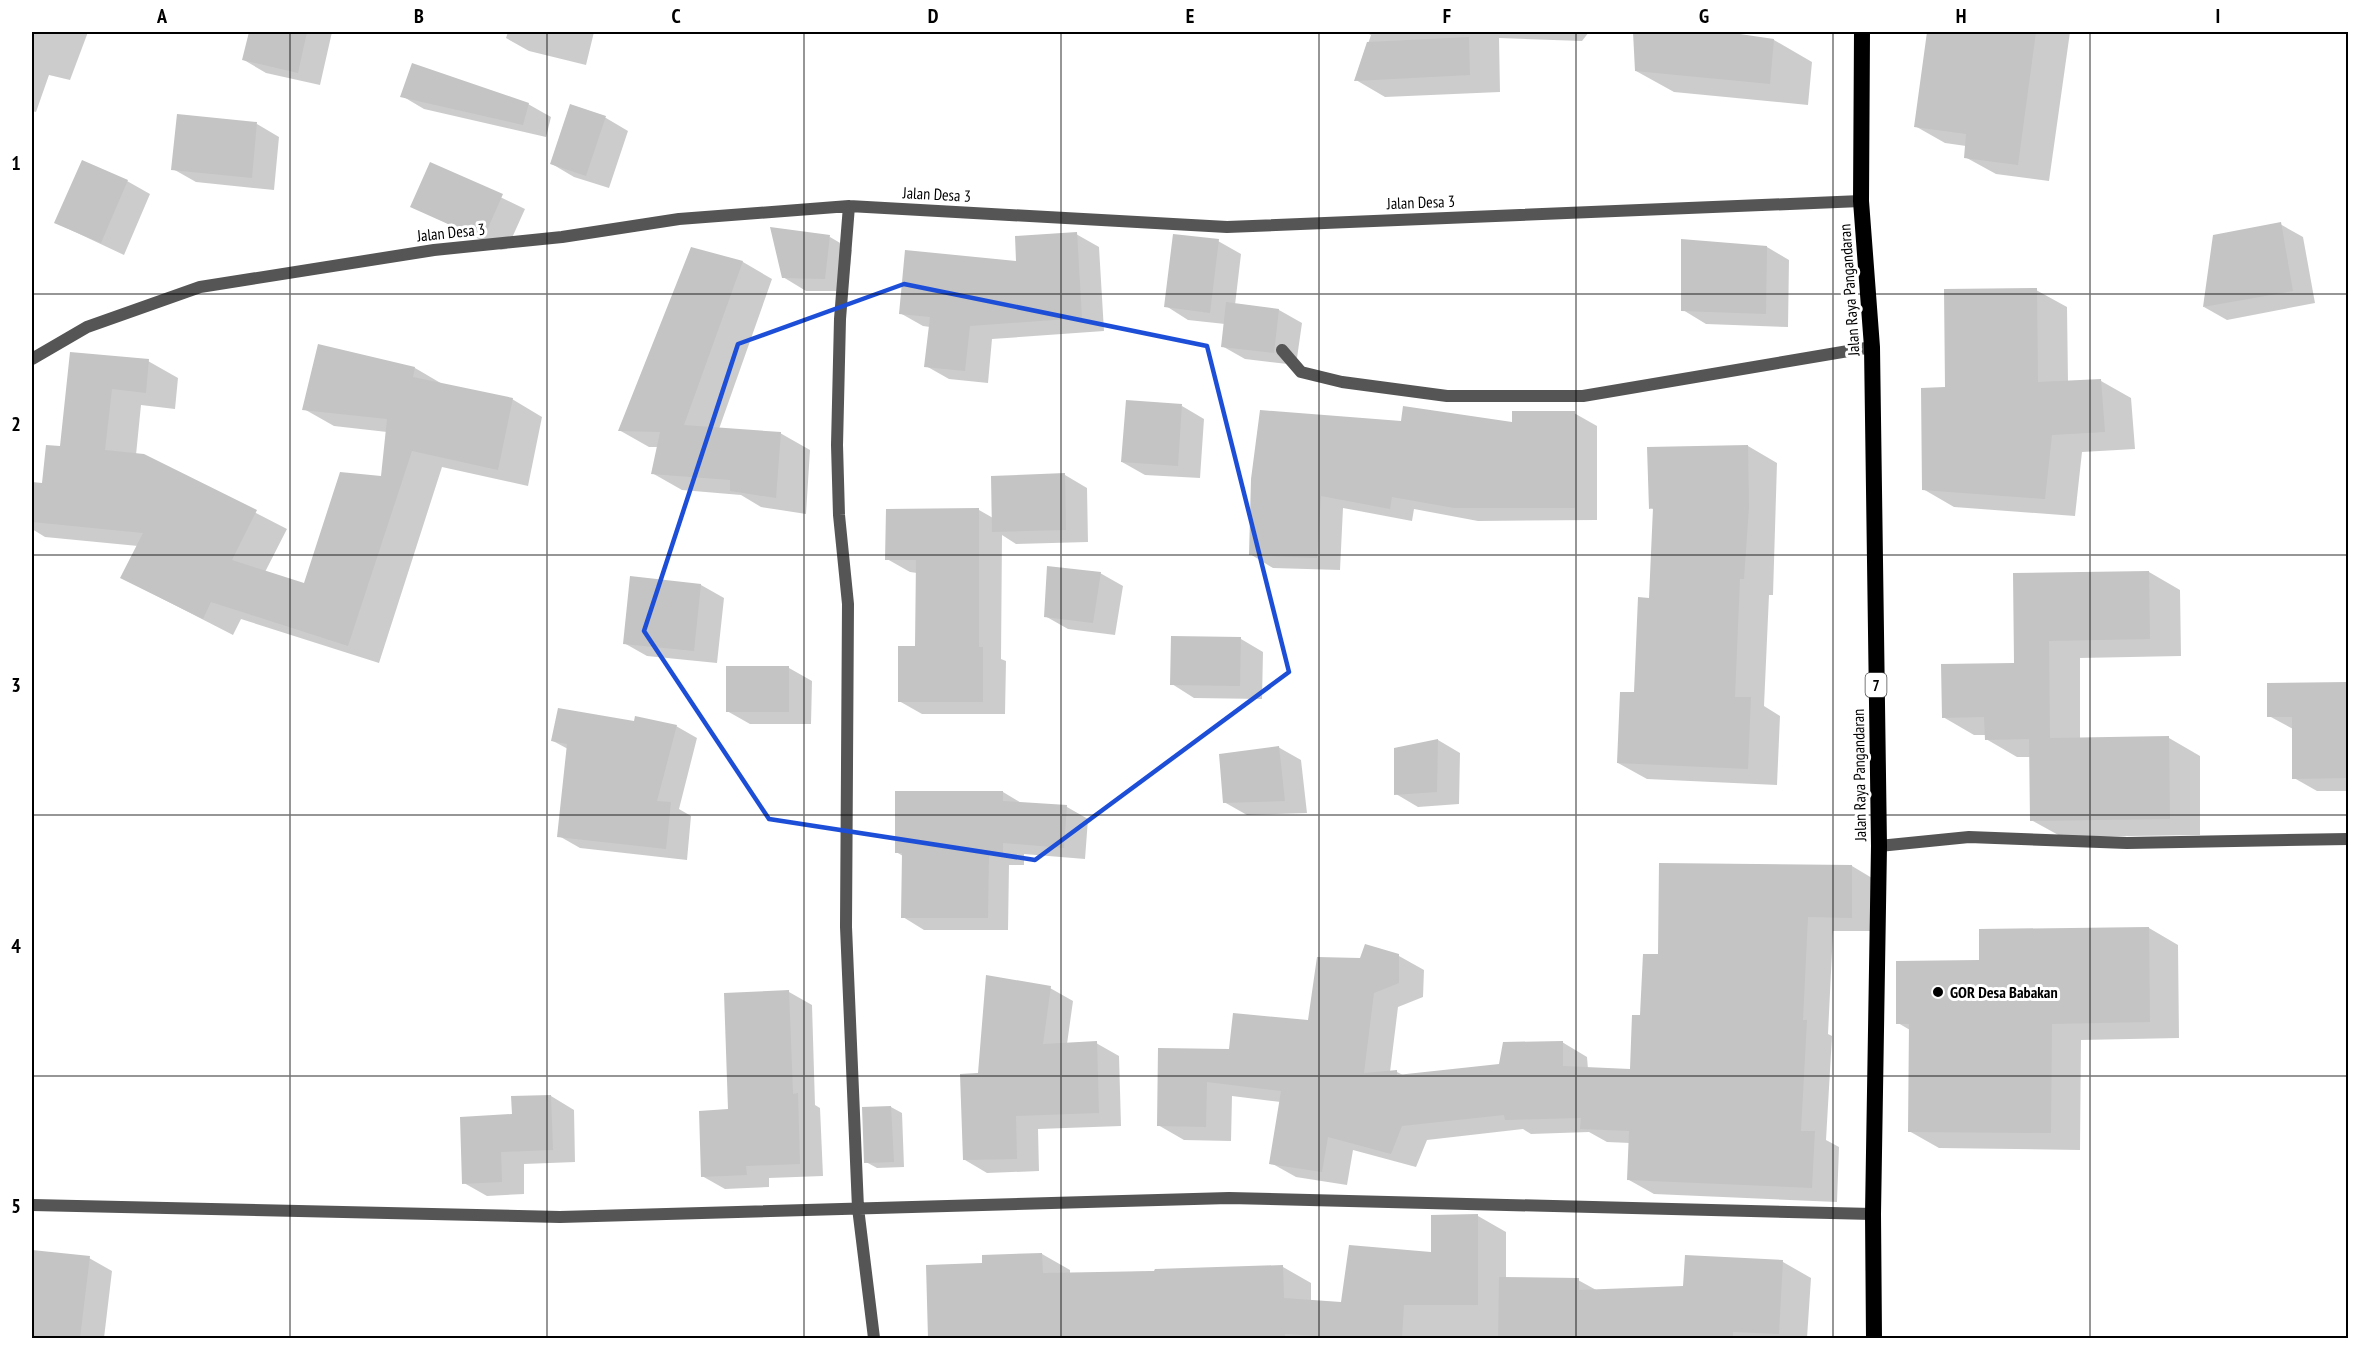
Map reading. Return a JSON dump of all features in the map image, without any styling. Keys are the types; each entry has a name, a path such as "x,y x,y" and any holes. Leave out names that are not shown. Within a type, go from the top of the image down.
{"highway":[{"name":"Jalan Raya Pangandaran","path":"1862,32 1861,201 1872,347 1879,846 1873,1214 1874,1338"}],"street":[{"name":"Jalan Desa 3","path":"32,359 87,327 200,287 434,250 552,238 679,219 849,206 1227,226 1861,201"},
{"path":"849,206 840,319 837,445 839,515 848,604 846,927 858,1208 874,1338"},
{"path":"1282,350 1301,372 1342,382 1447,396 1583,396 1872,347"},
{"path":"1879,846 1969,837 2127,843 2349,839"},
{"path":"32,1205 560,1217 1229,1198 1873,1214"}],"highlighted area":[{"path":"904,284 1207,346 1289,672 1035,860 769,819 644,631 738,344"}],"building":[{"path":"249,32 307,32 298,73 242,60"},
{"path":"1633,32 1726,32 1774,39 1770,84 1635,71"},
{"path":"1927,32 2036,32 2018,165 1964,158 1966,134 1914,127"},
{"path":"1469,37 1470,75 1354,81 1367,42"},
{"path":"412,63 529,103 523,125 400,97"},
{"path":"570,104 606,116 586,176 550,164"},
{"path":"177,114 257,122 252,178 171,170"},
{"path":"82,160 128,180 101,243 54,223"},
{"path":"430,162 503,194 484,237 477,237 410,207"},
{"path":"2281,222 2293,291 2203,307 2213,235"},
{"path":"770,227 830,235 825,279 782,278"},
{"path":"1077,232 1082,318 970,326 965,371 924,367 930,317 899,314 905,250 1016,261 1015,236"},
{"path":"1173,234 1219,239 1210,313 1164,307"},
{"path":"1681,239 1767,246 1766,314 1681,311"},
{"path":"691,247 743,261 684,425 781,432 776,498 730,491 730,480 651,474 660,432 618,431"},
{"path":"2037,288 2038,382 2101,379 2105,432 2052,435 2045,499 1922,490 1921,388 1945,387 1944,289"},
{"path":"1226,302 1279,309 1274,353 1221,347"},
{"path":"318,344 415,367 413,377 513,398 498,470 412,451 348,646 211,602 203,619 120,578 143,533 32,522 32,482 42,483 46,445 60,446 70,352 149,359 146,393 112,389 105,450 144,454 257,510 232,560 304,583 340,472 381,476 387,419 302,410"},
{"path":"1126,400 1182,404 1178,466 1121,462"},
{"path":"1403,406 1512,422 1512,411 1575,411 1575,508 1454,508 1392,497 1390,509 1321,496 1317,558 1249,555 1251,479 1260,410 1401,421"},
{"path":"1748,445 1749,507 1744,579 1740,579 1735,697 1751,697 1748,769 1617,763 1620,692 1634,692 1638,597 1649,598 1653,508 1649,509 1647,447"},
{"path":"1065,473 1066,530 992,532 991,476"},
{"path":"979,508 979,647 983,647 983,702 898,702 898,646 915,646 916,560 885,560 886,509"},
{"path":"1047,566 1101,572 1093,623 1044,617"},
{"path":"2149,571 2150,639 2049,641 2050,738 2169,736 2170,819 2030,821 2029,739 1985,740 1984,717 1942,718 1941,664 2014,663 2013,573"},
{"path":"630,576 701,584 694,651 623,644"},
{"path":"1171,636 1241,637 1240,686 1170,685"},
{"path":"726,666 789,666 789,712 726,712"},
{"path":"2349,682 2349,778 2292,779 2292,717 2267,717 2267,683"},
{"path":"558,708 634,721 635,716 677,725 657,801 671,802 666,849 557,837 567,744 551,741"},
{"path":"1438,739 1437,792 1394,795 1394,748"},
{"path":"1279,746 1285,801 1223,803 1219,754"},
{"path":"895,791 1003,791 1003,801 1067,805 1064,848 1003,843 1003,853 989,853 988,918 901,918 902,853 895,853"},
{"path":"1659,863 1852,865 1852,918 1808,917 1803,1020 1807,1020 1801,1131 1815,1131 1812,1188 1627,1180 1629,1131 1580,1129 1581,1118 1505,1120 1504,1115 1402,1126 1391,1154 1328,1137 1322,1172 1269,1164 1281,1091 1207,1082 1206,1127 1157,1126 1158,1048 1229,1049 1233,1013 1308,1020 1317,957 1360,958 1365,944 1399,954 1399,983 1374,993 1364,1073 1397,1070 1397,1075 1499,1064 1503,1042 1563,1041 1563,1066 1630,1069 1632,1015 1640,1015 1643,954 1658,954"},
{"path":"2149,927 2150,1022 2052,1024 2051,1133 1908,1132 1909,1024 1896,1024 1896,961 1979,960 1979,929"},
{"path":"986,975 1051,986 1043,1044 1097,1041 1099,1113 1016,1116 1017,1159 963,1160 960,1074 978,1073"},
{"path":"789,990 793,1094 798,1093 800,1164 746,1166 747,1175 701,1177 699,1111 728,1109 724,993"},
{"path":"551,1095 553,1150 501,1152 502,1182 462,1184 460,1117 512,1114 511,1096"},
{"path":"891,1106 894,1162 864,1163 862,1107"},
{"path":"1478,1214 1478,1305 1404,1305 1402,1338 1349,1338 1285,1334 1285,1338 928,1338 926,1265 982,1263 982,1255 1042,1253 1043,1273 1283,1265 1284,1298 1341,1302 1349,1245 1431,1252 1431,1215"},
{"path":"32,1250 90,1256 80,1338 32,1338"},
{"path":"1685,1255 1783,1260 1779,1334 1733,1332 1733,1338 1498,1338 1499,1277 1579,1278 1579,1290 1683,1286"}],"place":[{"name":"GOR Desa Babakan","path":"1938,992"}]}
